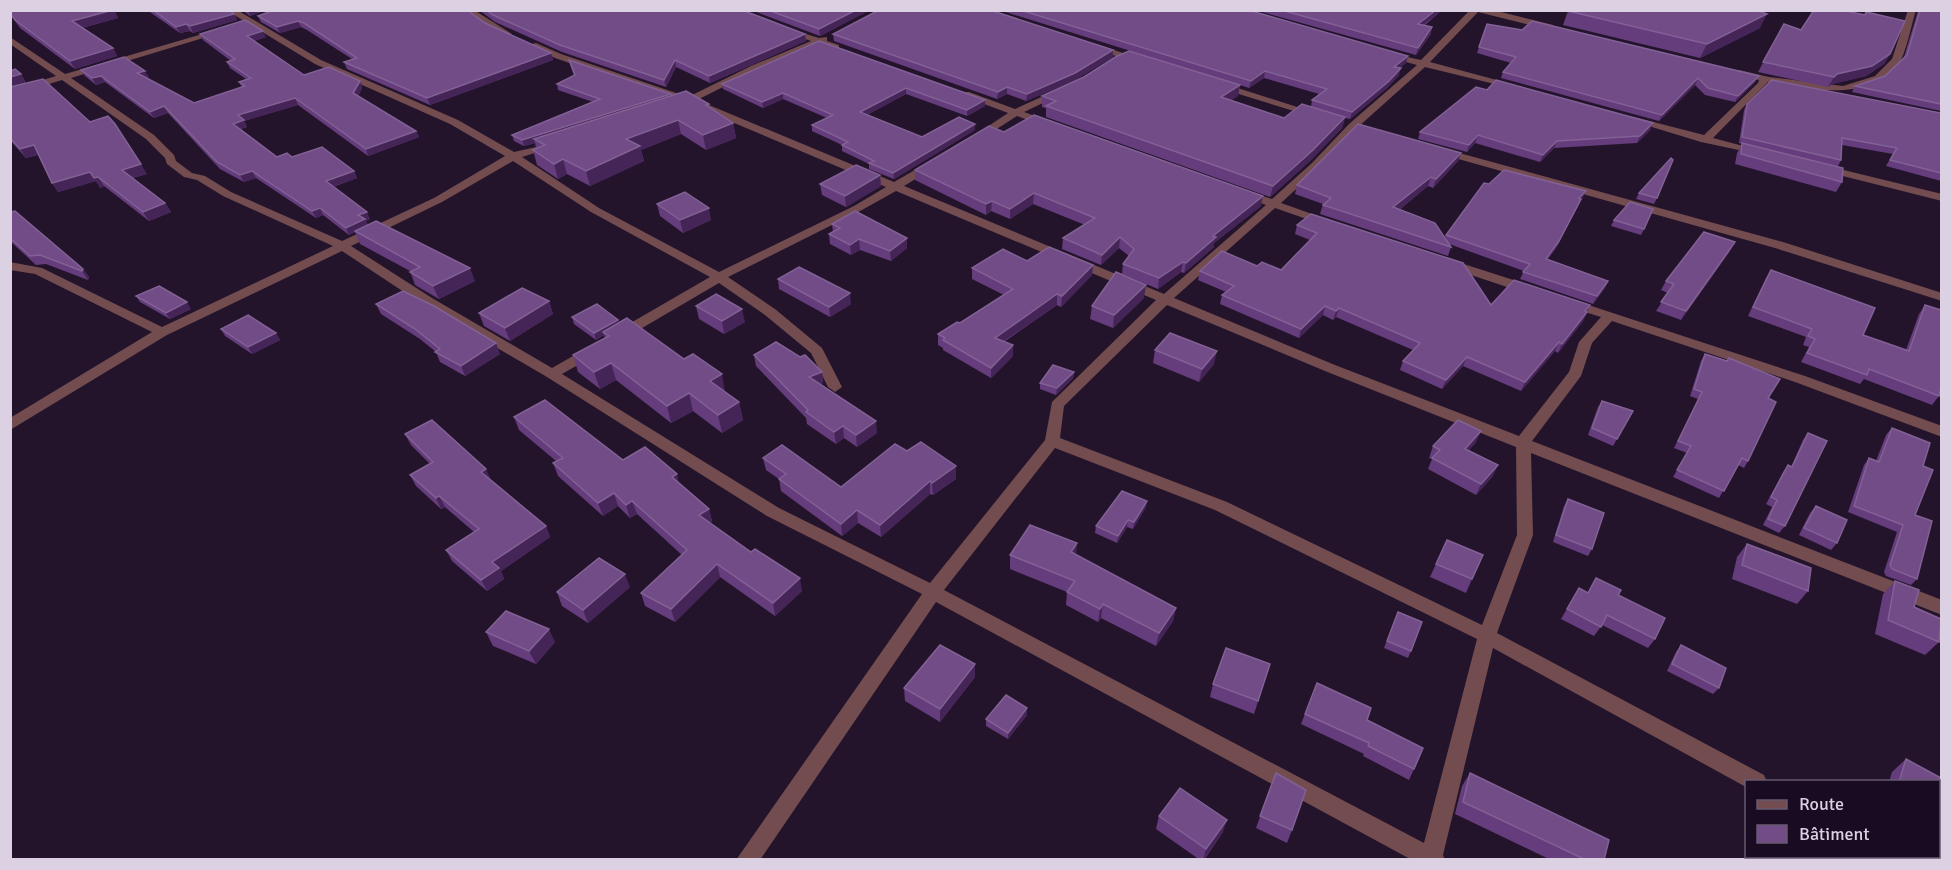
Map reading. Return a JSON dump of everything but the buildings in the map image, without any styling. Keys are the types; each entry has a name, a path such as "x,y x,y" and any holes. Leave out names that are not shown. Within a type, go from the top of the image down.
{"street":[{"path":"230,10 318,62 454,122 513,156 595,210 719,277 770,312 817,351 835,387"},
{"path":"467,10 491,26 558,56 688,100 1329,368 1941,608"},
{"path":"747,860 933,592 1052,441 1057,405 1165,299 1316,165 1347,124 1423,63 1475,10"},
{"path":"1481,10 1562,30"},
{"path":"1764,79 1844,89 1878,78 1896,60 1912,10"},
{"path":"777,26 825,39 852,53"},
{"path":"10,93 229,28"},
{"path":"667,107 688,100 754,68 825,39"},
{"path":"10,40 150,137 170,157 171,162 188,175 201,178 227,194 341,245 427,302 552,374 773,512 933,592 1433,859 1486,636 1525,535 1522,442 1576,373 1586,342 1609,316"},
{"path":"1082,42 1150,63"},
{"path":"1379,51 1527,91"},
{"path":"1112,62 1127,56"},
{"path":"1732,70 1764,79 1859,98"},
{"path":"1705,140 1763,84 1764,79"},
{"path":"1206,81 1347,124"},
{"path":"969,142 1016,112 1069,88"},
{"path":"951,89 1061,128"},
{"path":"1628,118 1705,140 1774,156"},
{"path":"10,424 24,418 162,332 438,200 513,156 557,142"},
{"path":"1433,148 1779,245 1941,297"},
{"path":"552,374 719,277 858,208 941,159"},
{"path":"1808,165 1941,198"},
{"path":"1227,188 1338,226"},
{"path":"1436,259 1800,379 1941,432"},
{"path":"10,266 38,272 162,332"},
{"path":"1052,441 1221,506 1486,636 1753,780"}]}
